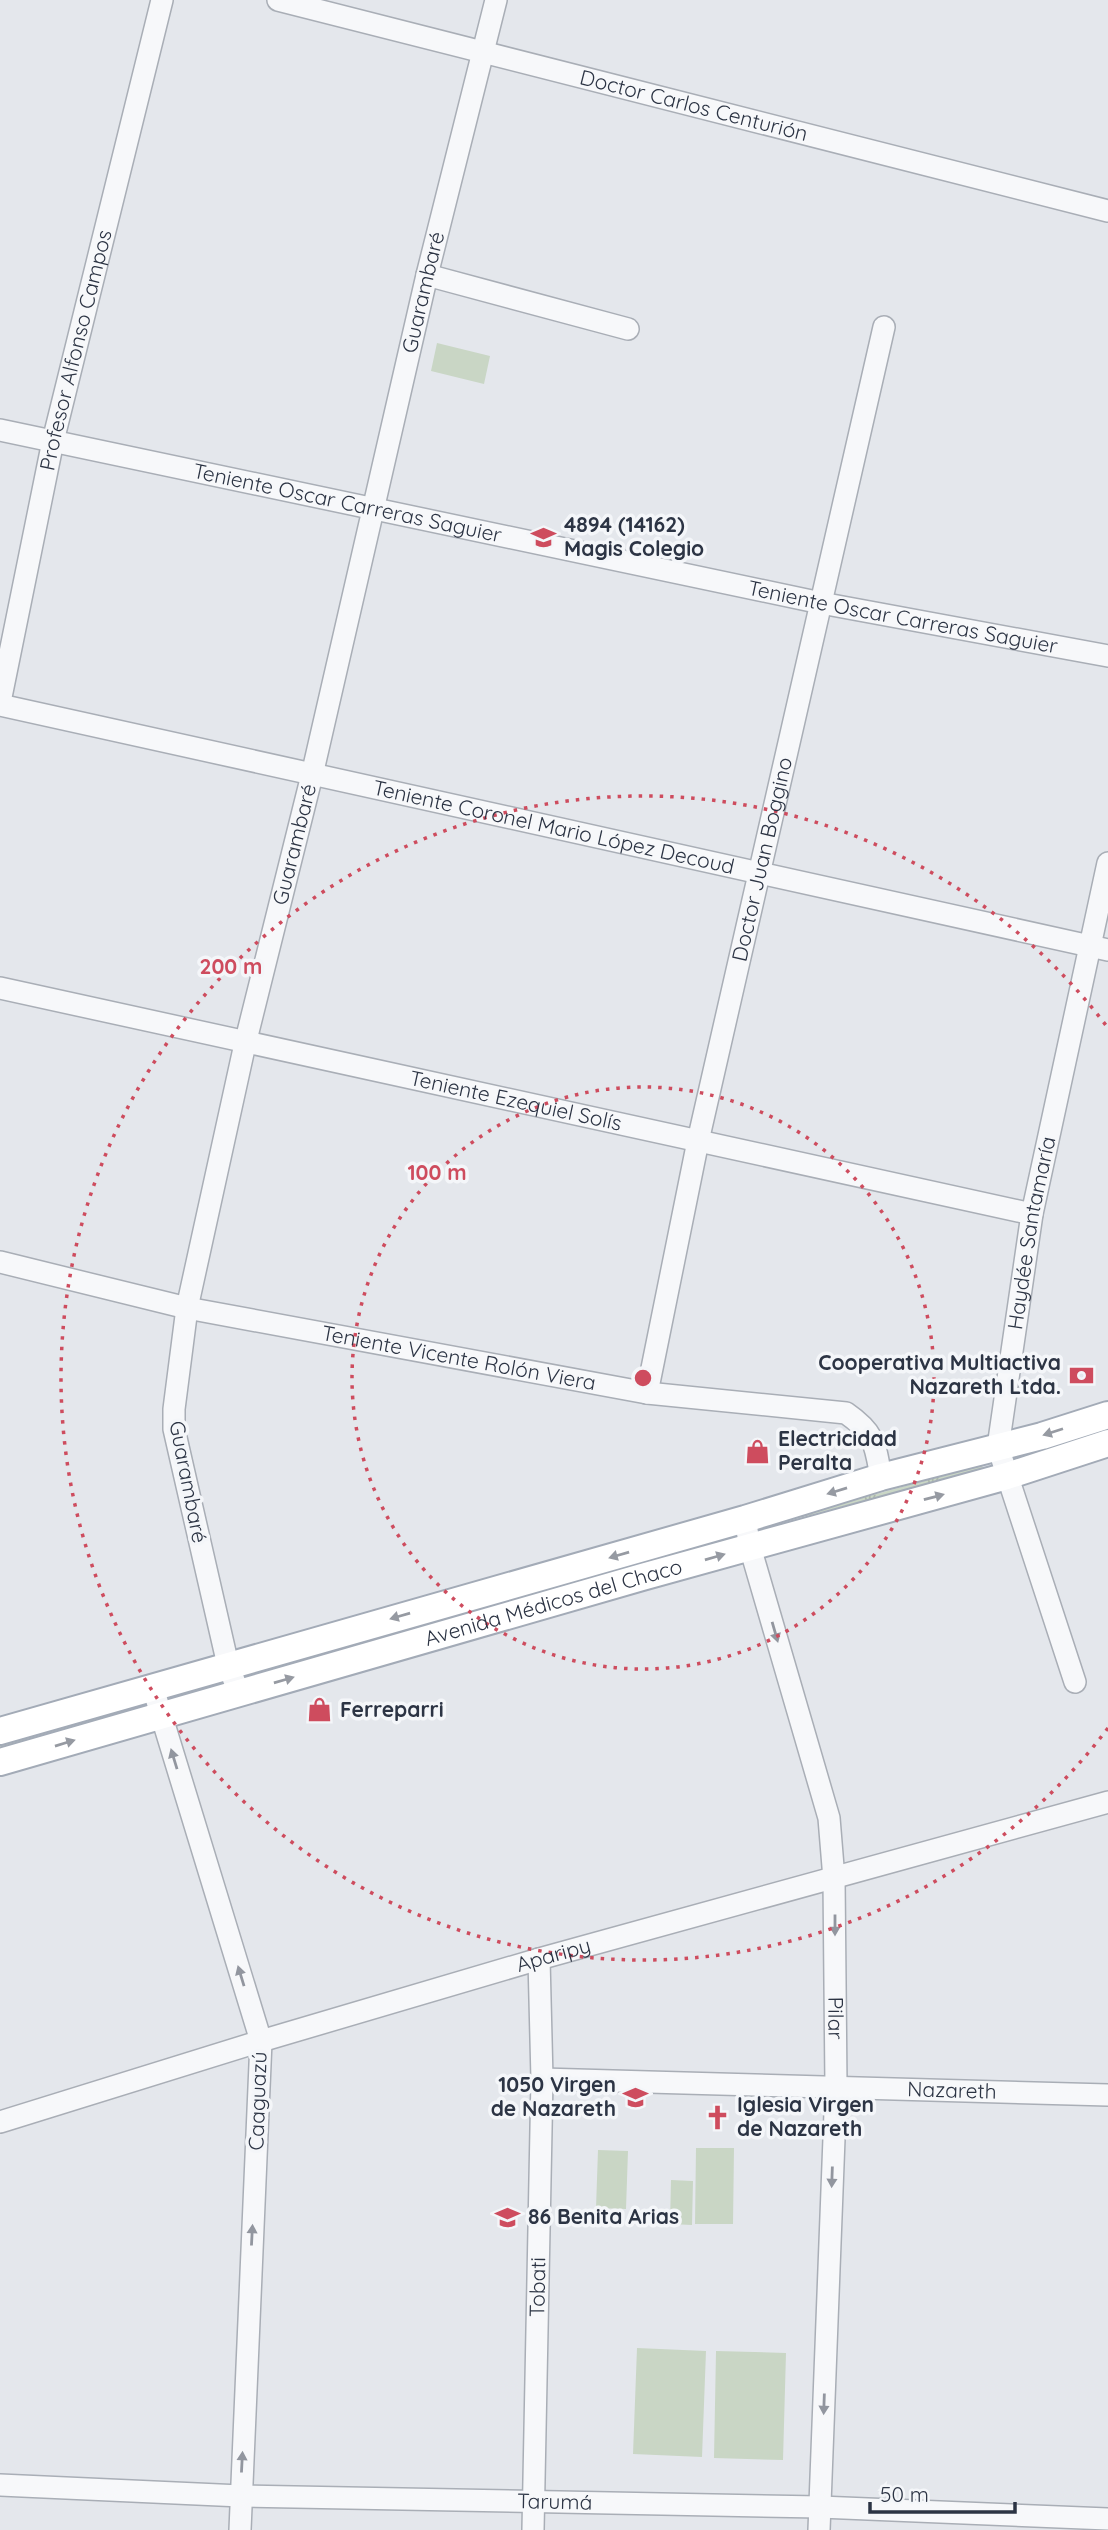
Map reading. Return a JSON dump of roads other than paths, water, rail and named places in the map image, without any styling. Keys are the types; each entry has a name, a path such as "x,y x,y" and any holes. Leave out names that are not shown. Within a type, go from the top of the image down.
{"main road":[{"name":"Avenida Médicos del Chaco","path":"0,1731 745,1519 881,1477 1108,1415"},
{"name":"Avenida Médicos del Chaco","path":"0,1762 160,1714 1007,1476 1108,1443"}],"street":[{"name":"Profesor Alfonso Campos","path":"0,703 53,441 162,0"},
{"name":"Doctor Carlos Centurión","path":"278,0 1108,211"},
{"name":"Guarambaré","path":"239,1693 228,1665 174,1429 174,1409 187,1308 245,1044 312,775 427,275 496,0"},
{"path":"427,275 628,329"},
{"name":"Doctor Juan Boggino","path":"648,1394 698,1141 884,327"},
{"name":"Teniente Oscar Carreras Saguier","path":"0,430 821,603 1108,656"},
{"name":"Teniente Coronel Mario López Decoud","path":"0,703 312,775 1099,948"},
{"name":"Haydée Santamaría","path":"1075,1682 998,1447 1032,1214 1099,948 1108,863"},
{"name":"Teniente Ezequiel Solís","path":"0,988 245,1044 1032,1214"},
{"name":"Teniente Vicente Rolón Viera","path":"0,1262 187,1308 648,1394 846,1413 863,1425 875,1440 881,1477"},
{"name":"Pilar","path":"745,1519 750,1547 829,1818 834,1879 836,2086 819,2530"},
{"name":"Caaguazú","path":"153,1688 261,2041 240,2530"},
{"name":"Aparipy","path":"0,2122 539,1959 1108,1802"},
{"name":"Tobati","path":"533,2530 542,2079 539,1959"},
{"name":"Nazareth","path":"542,2079 1108,2095"},
{"name":"Tarumá","path":"0,2485 240,2496 820,2507 1108,2519"}],"place":[{"name":"4894 (14162) Magis Colegio","path":"544,537"},
{"name":"Cooperativa Multiactiva Nazareth Ltda.","path":"1081,1375"},
{"name":"Electricidad Peralta","path":"758,1451"},
{"name":"Ferreparri","path":"320,1710"},
{"name":"1050 Virgen de Nazareth","path":"636,2097"},
{"name":"Iglesia Virgen de Nazareth","path":"717,2117"},
{"name":"86 Benita Arias","path":"508,2217"}]}
